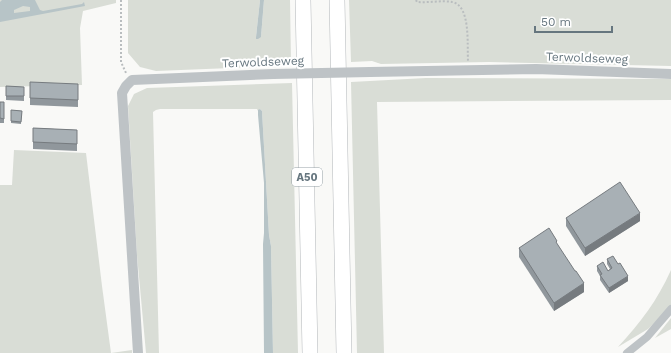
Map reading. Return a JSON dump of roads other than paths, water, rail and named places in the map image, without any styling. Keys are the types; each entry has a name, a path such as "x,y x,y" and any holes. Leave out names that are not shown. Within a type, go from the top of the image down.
{"highway":[{"name":"A50","path":"303,0 310,353"},
{"path":"337,0 344,353"}],"street":[{"name":"Terwoldseweg","path":"138,353 122,93 132,80 272,74 536,69 671,74"},
{"path":"627,353 647,337 671,309"}]}
